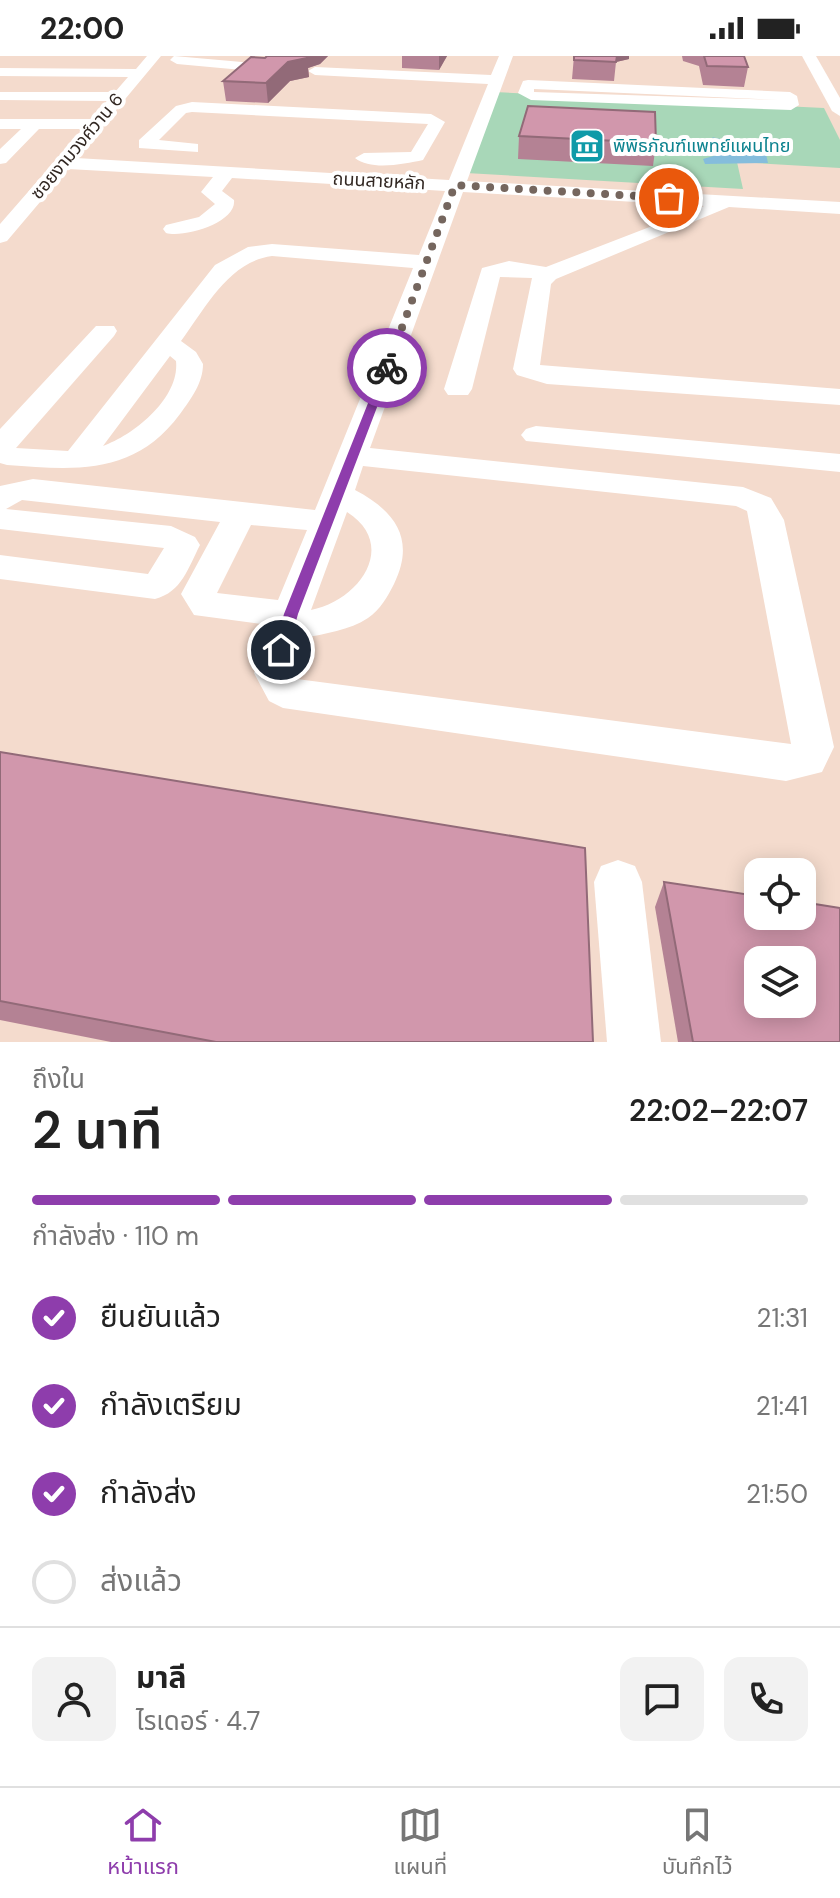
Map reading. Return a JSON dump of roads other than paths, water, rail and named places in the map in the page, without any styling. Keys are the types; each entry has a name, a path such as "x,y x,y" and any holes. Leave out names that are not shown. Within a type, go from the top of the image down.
{"street":[{"name":"ซอยงามวงศ์วาน 6","path":"0,237 9,216 62,163 154,56"},
{"path":"183,56 177,60 238,67 269,62 303,73 355,72 462,78 657,96"},
{"path":"360,106 458,112 496,82 506,56"},
{"path":"528,84 525,93 531,96 814,99 821,77 809,56"},
{"path":"201,93 238,67"},
{"path":"560,86 566,68"},
{"path":"0,72 140,73"},
{"path":"285,95 284,98 334,96 355,72"},
{"path":"821,77 840,78"},
{"path":"452,93 462,78"},
{"path":"0,96 118,97"},
{"path":"210,150 145,144 181,109 192,107 437,122 412,158 340,157"},
{"path":"355,456 743,497 760,505 768,520 813,747 807,759 786,763 297,697 283,690 274,673 289,621 355,456 455,185 458,112"},
{"path":"0,124 95,124"},
{"path":"0,159 35,124"},
{"path":"308,158 317,177"},
{"name":"ถนนสายหลัก","path":"62,163 188,170 227,164 317,177 840,208"},
{"path":"173,229 206,222 225,206 224,200 211,192 227,164"},
{"path":"730,202 548,274 540,283 526,369 533,373 840,397"},
{"path":"76,461 228,266 256,252 272,250 425,262"},
{"path":"458,389 490,273 509,268 548,274"},
{"path":"105,331 2,444 1,451 7,456 76,461 123,449 156,426 190,378 191,365 186,356 167,344"},
{"path":"536,435 840,463"},
{"path":"0,501 13,491 33,489 240,514 367,509 382,525 390,542 386,562 373,593 352,611 289,621 207,606 199,594 240,514"},
{"path":"0,519 171,537 183,545 166,578 155,587 0,567"},
{"path":"618,882 634,1042"}],"water":[{"path":"712,137 765,150 768,163 705,164 703,159 727,152"}],"place":[{"name":"พิพิธภัณฑ์แพทย์แผนไทย","path":"587,146"}]}
